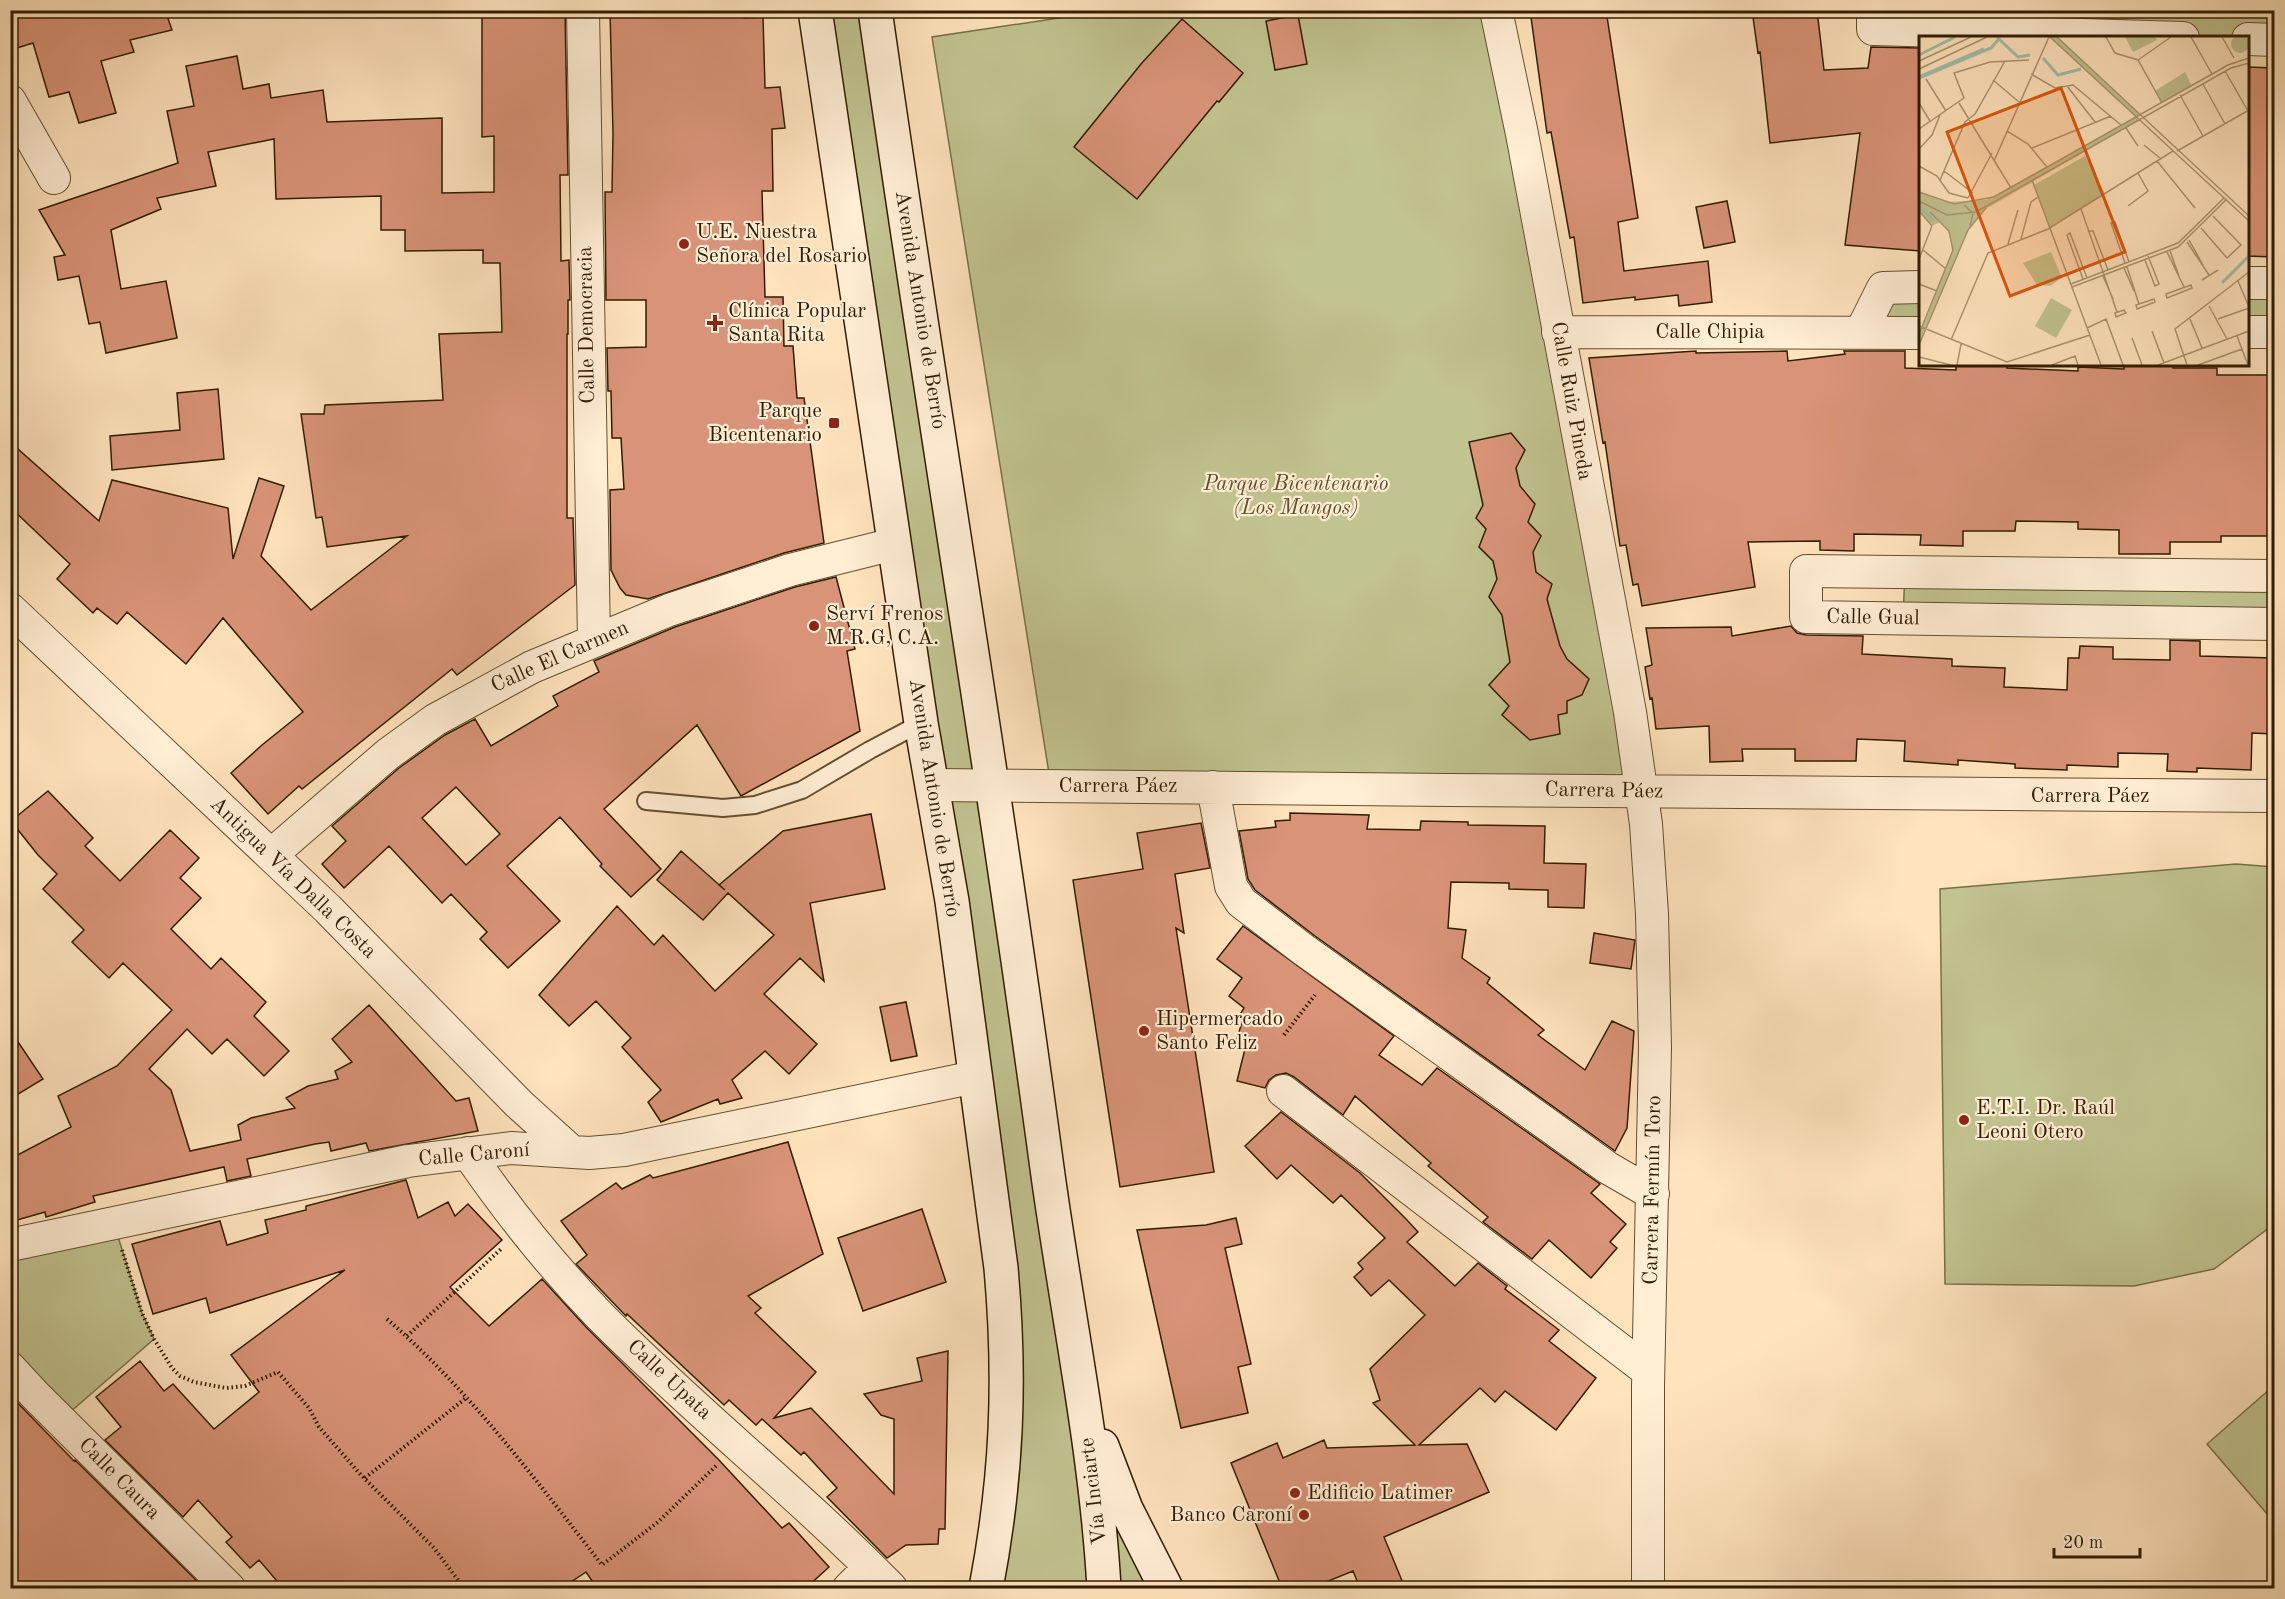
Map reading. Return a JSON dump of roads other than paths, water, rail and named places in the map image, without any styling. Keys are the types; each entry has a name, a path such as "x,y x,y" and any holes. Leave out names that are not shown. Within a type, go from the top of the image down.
{"street":[{"name":"Calle Democracia","path":"583,10 594,640"},
{"name":"Avenida Antonio de Berrío","path":"814,10 921,723 952,901 1000,1268 1006,1329 1006,1444 994,1545 986,1588"},
{"name":"Avenida Antonio de Berrío","path":"875,10 1016,933 1051,1192 1082,1394"},
{"name":"Calle Ruiz Pineda","path":"1496,10 1522,134 1630,712 1641,792"},
{"path":"1873,10 1873,29 2114,36"},
{"path":"2249,39 2274,40"},
{"path":"10,101 54,178"},
{"path":"2249,283 2274,283"},
{"path":"1861,332 1883,288 1919,287"},
{"name":"Calle Chipia","path":"1558,332 1919,333"},
{"path":"2249,332 2274,332"},
{"name":"Calle El Carmen","path":"271,855 388,754 435,720 532,667 669,610 790,570 894,544"},
{"name":"Calle Gual","path":"2274,576 1806,571 1806,617 2274,624"},
{"name":"Antigua Vía Dalla Costa","path":"10,609 328,909 519,1104 572,1151"},
{"name":"Carrera Páez","path":"933,785 1897,796 2274,796"},
{"path":"1213,787 1232,886 1241,902 1334,972 1608,1168 1653,1194"},
{"name":"Carrera Fermín Toro","path":"1641,792 1646,825 1652,914 1655,1047 1648,1371 1648,1588"},
{"name":"Calle Caroní","path":"10,1245 408,1161 511,1148 589,1153 624,1150 975,1077"},
{"path":"1283,1091 1648,1371"},
{"name":"Calle Upata","path":"468,1153 493,1191 554,1266 599,1315 738,1444 870,1581"},
{"name":"Calle Caura","path":"10,1368 229,1588"},
{"path":"1082,1394 1126,1509 1166,1588"},
{"name":"Vía Inciarte","path":"1082,1394 1097,1502 1104,1588"}],"lane":[{"path":"646,801 723,808 755,805 802,790 921,723"}],"place":[{"name":"U.E. Nuestra Señora del Rosario","path":"684,244"},
{"name":"Clínica Popular Santa Rita","path":"715,323"},
{"name":"Parque Bicentenario","path":"834,423"},
{"name":"Serví Frenos M.R.G, C.A.","path":"814,626"},
{"name":"Hipermercado Santo Feliz","path":"1144,1031"},
{"name":"E.T.I. Dr. Raúl Leoni Otero","path":"1964,1120"},
{"name":"Edificio Latimer","path":"1295,1493"},
{"name":"Banco Caroní","path":"1304,1515"}],"park label":[{"name":"Parque Bicentenario (Los Mangos)","path":"1296,496"}]}
